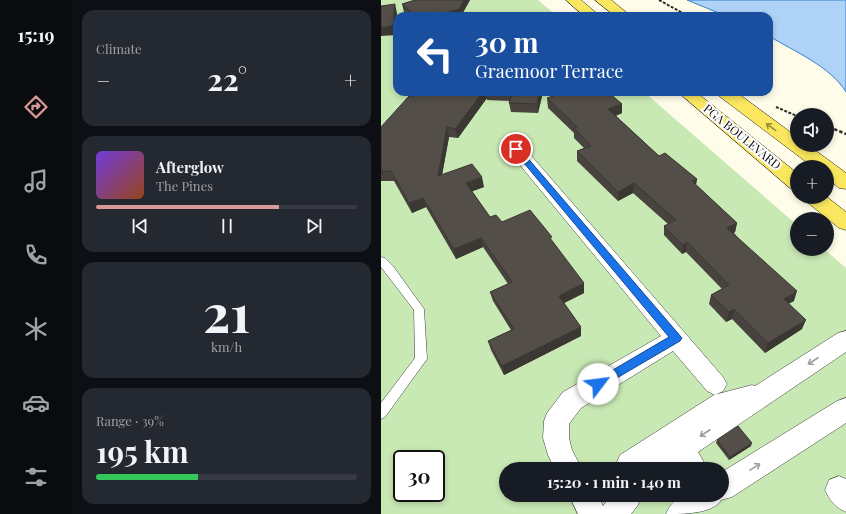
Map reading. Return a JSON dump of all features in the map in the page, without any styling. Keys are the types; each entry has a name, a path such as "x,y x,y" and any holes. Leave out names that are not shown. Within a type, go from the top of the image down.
{"main road":[{"path":"573,0 588,12"},
{"path":"602,0 618,12"},
{"name":"PGA BOULEVARD","path":"691,96 790,177"},
{"name":"PGA BOULEVARD","path":"730,96 815,160"},
{"name":"PGA BOULEVARD","path":"834,174 846,183"},
{"path":"823,204 846,223"}],"street":[{"path":"516,149 715,384"},
{"path":"565,462 561,455 556,438 556,421 572,400 677,338"},
{"path":"677,462 688,459 765,393 846,340"},
{"path":"632,462 723,403 765,393"},
{"path":"729,484 846,409"},
{"path":"587,502 593,514"},
{"path":"680,514 699,502"}],"lane":[{"path":"381,261 389,269 419,309 421,358 381,413"}],"path":[{"path":"659,0 681,12"},
{"path":"773,106 790,113"},
{"path":"834,129 846,134"}],"green space":[{"path":"381,0 538,0 552,12 393,12 393,96 649,96 790,219 790,256 832,256 846,268 846,514 381,514"}],"water":[{"path":"687,0 846,0 846,92 831,75 821,67 773,38 773,12 716,12"}],"building":[{"path":"415,0 464,0 459,9 450,12 411,12 402,4"},
{"path":"395,4 394,12 393,12 393,26 381,28 381,6"},
{"path":"409,96 480,96 455,129 447,127 438,176 472,164 482,177 466,183 490,217 496,215 502,222 530,210 552,237 550,238 584,283 559,296 581,327 502,366 488,341 514,329 490,292 512,282 481,238 454,249 423,198 409,203 391,171 381,171 381,127"},
{"path":"512,96 539,96 537,104 509,103"},
{"path":"553,96 613,96 622,104 608,109 659,156 665,153 697,179 692,181 737,223 727,228 797,291 784,299 806,320 768,343 734,309 729,312 711,295 729,285 687,242 683,245 664,226 676,220 634,183 618,192 577,151 591,146 574,128 577,127 547,98"},
{"path":"738,426 752,443 730,457 717,440"}],"route":[{"path":"516,149 677,338 598,384"}]}
